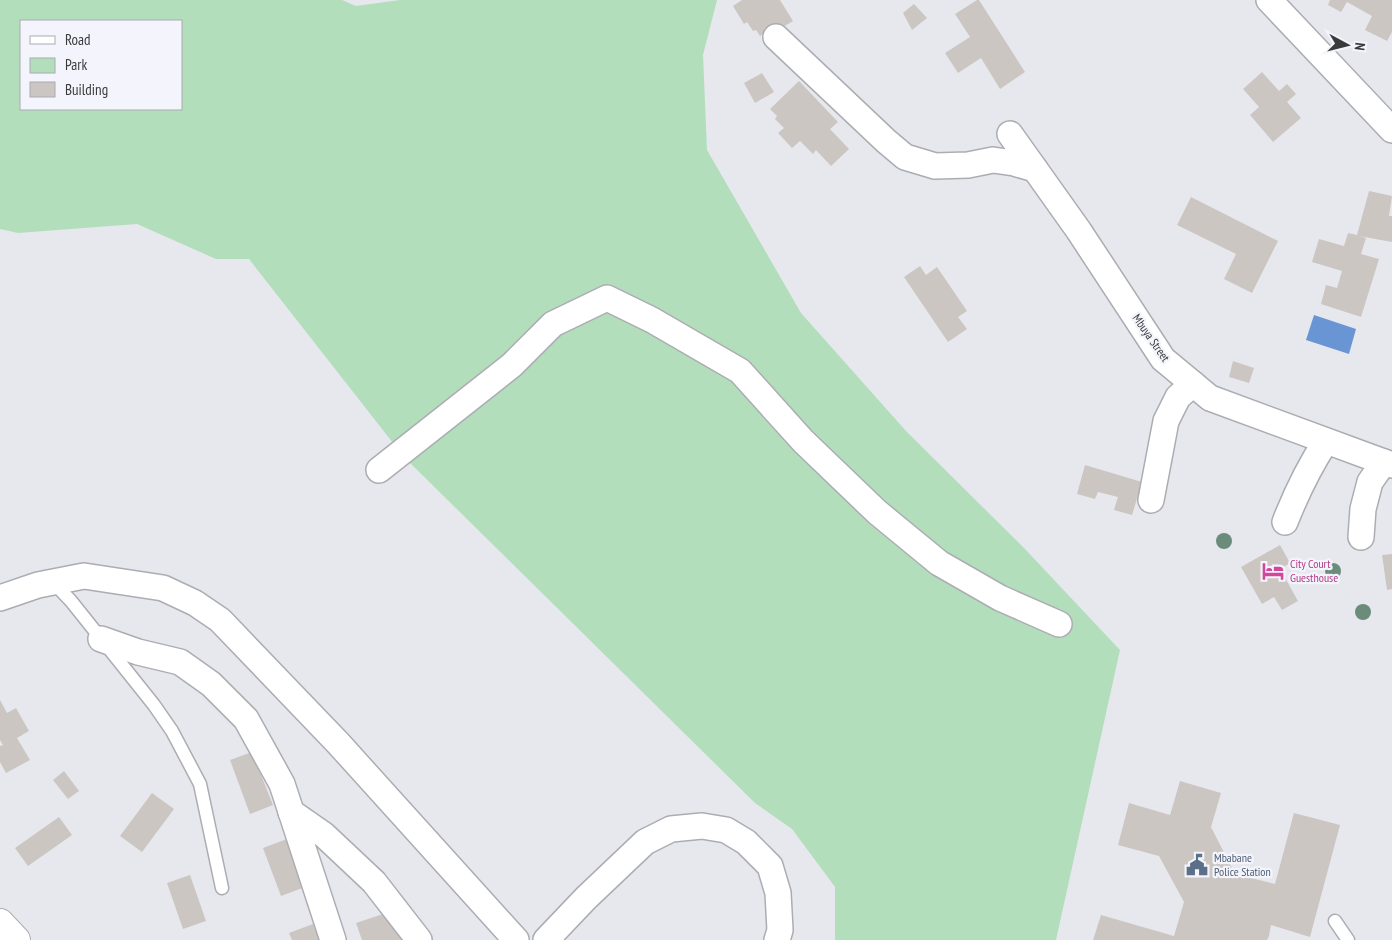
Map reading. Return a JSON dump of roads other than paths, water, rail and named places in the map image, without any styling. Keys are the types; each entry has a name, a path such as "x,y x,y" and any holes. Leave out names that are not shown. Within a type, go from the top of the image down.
{"main road":[{"path":"0,923 16,940"}],"street":[{"path":"1269,0 1392,130"},
{"path":"776,37 905,157 935,166 968,165 993,160 1035,169"},
{"name":"Mbuya Street","path":"1010,134 1080,231 1163,359 1210,398 1388,464"},
{"path":"379,470 512,365 553,324 607,298 652,320 740,371 817,454 877,512 939,563 1000,598 1060,624"},
{"path":"1151,500 1166,421 1178,397 1193,384"},
{"path":"1286,522 1294,500 1313,461 1326,441"},
{"path":"1361,537 1363,509 1370,482 1388,464"},
{"path":"0,598 38,585 84,576 163,588 195,603 220,620 347,752 516,940"},
{"path":"101,640 138,652 180,662 212,684 246,719 282,784 333,940"},
{"path":"291,812 324,836 374,882 419,940"},
{"path":"546,940 586,898 645,842 671,829 702,826 726,830 746,842 770,866 778,893 780,930 777,940"}],"lane":[{"path":"53,582 71,601 154,705 172,731 200,784 222,888"},
{"path":"1335,921 1348,940"}],"water":[{"path":"1314,315 1356,329 1349,354 1306,340"}],"place":[{"name":"City Court Guesthouse","path":"1273,571"},
{"name":"Mbabane Police Station","path":"1197,865"}]}
